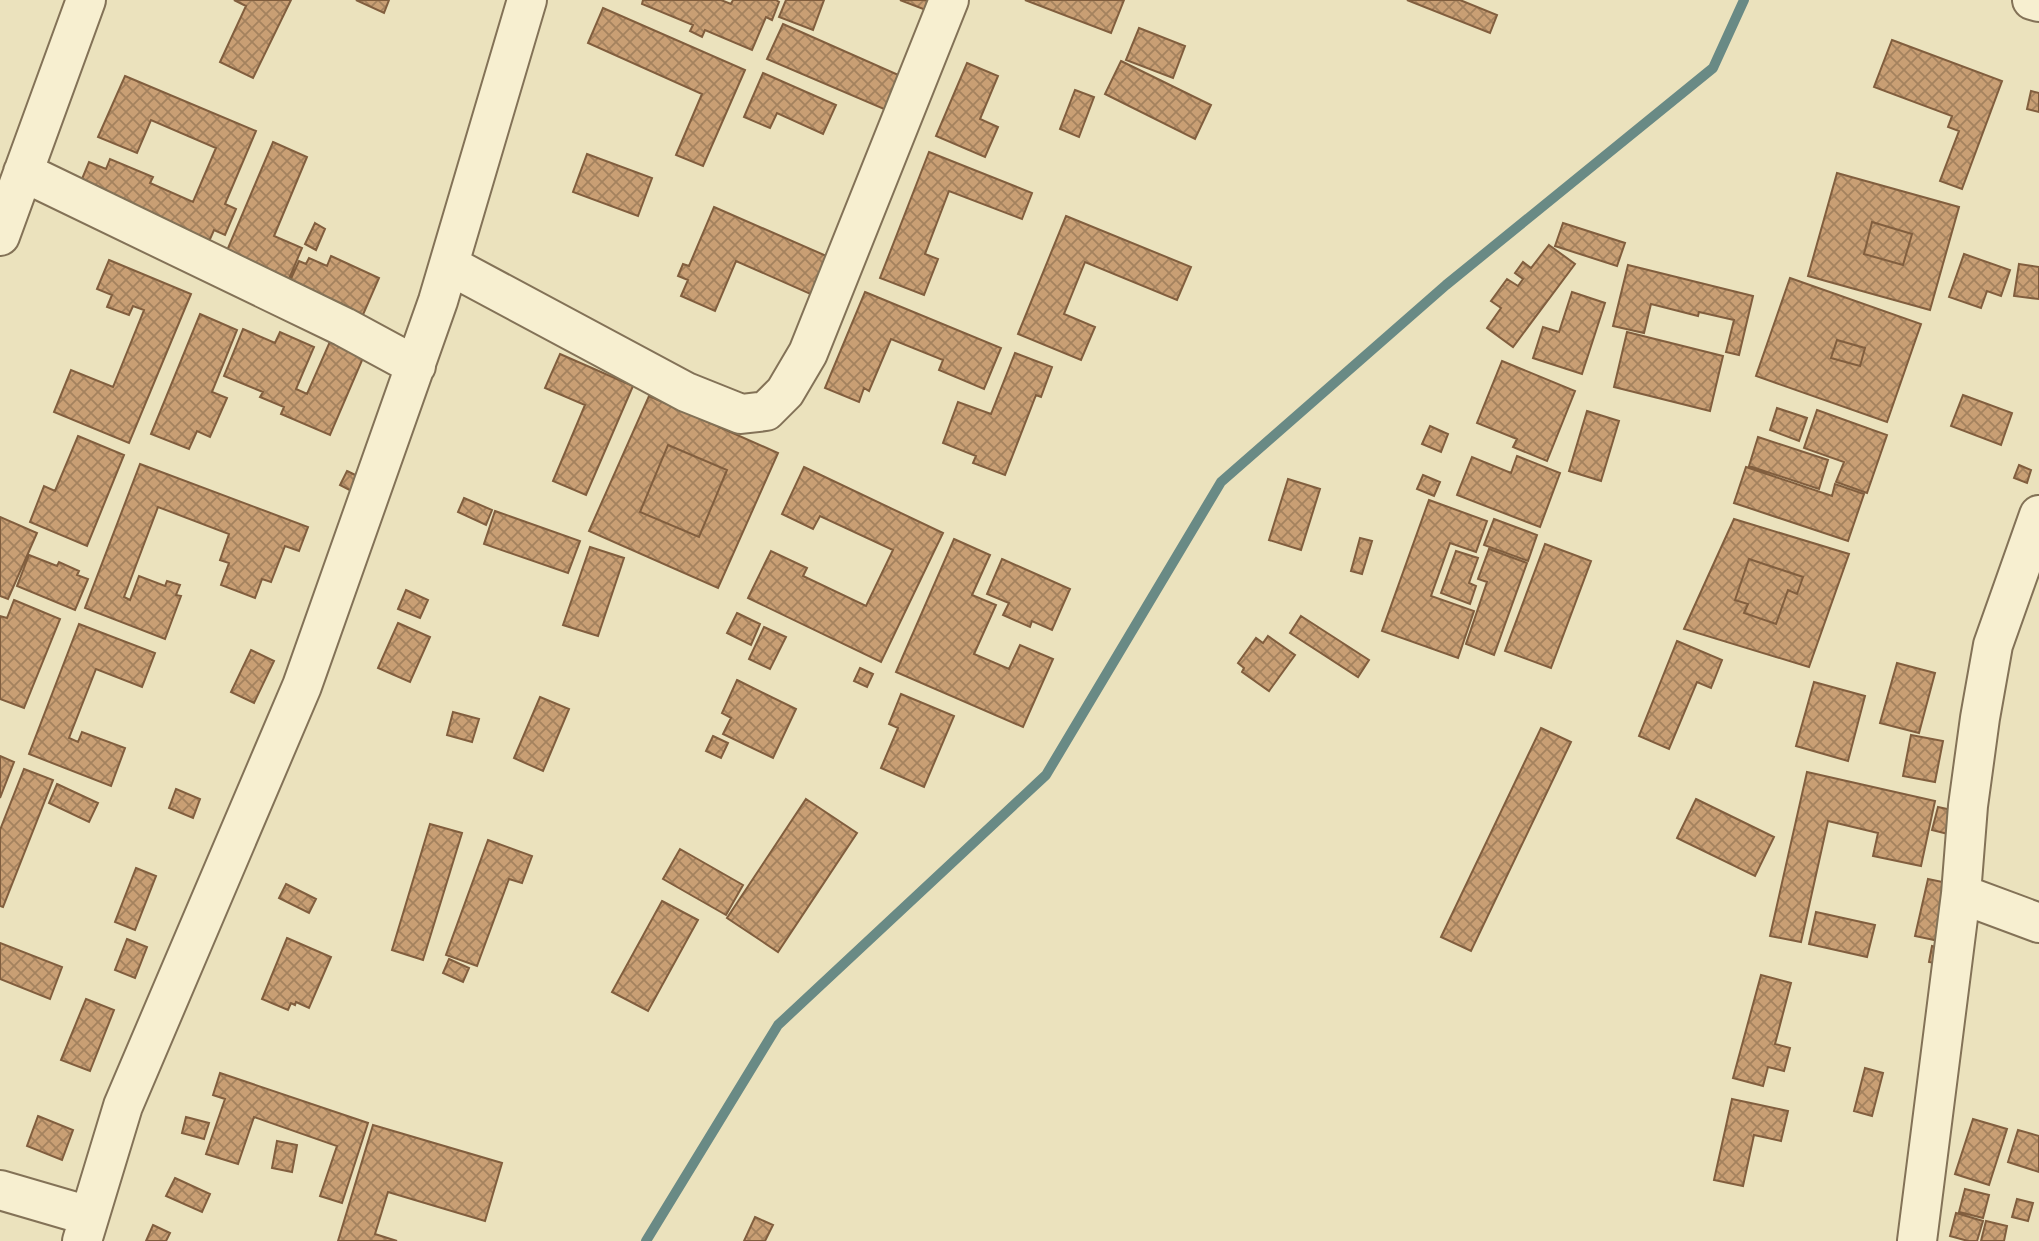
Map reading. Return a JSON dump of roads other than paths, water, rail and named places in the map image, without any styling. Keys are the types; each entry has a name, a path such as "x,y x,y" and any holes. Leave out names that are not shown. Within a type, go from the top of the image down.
{"street":[{"path":"0,236 86,0"},
{"path":"0,1190 86,1229 123,1106 302,686 439,301 527,0"},
{"path":"449,265 686,392 741,414 766,411 785,392 808,353 948,0"},
{"path":"2032,0 2039,2"},
{"path":"23,172 344,327 416,366"},
{"path":"1918,1241 1980,718 1993,645 2039,515"},
{"path":"1961,894 2039,923"}],"waterway":[{"path":"646,1241 778,1025 1046,775 1221,482 1446,285 1713,68 1744,0"}]}
